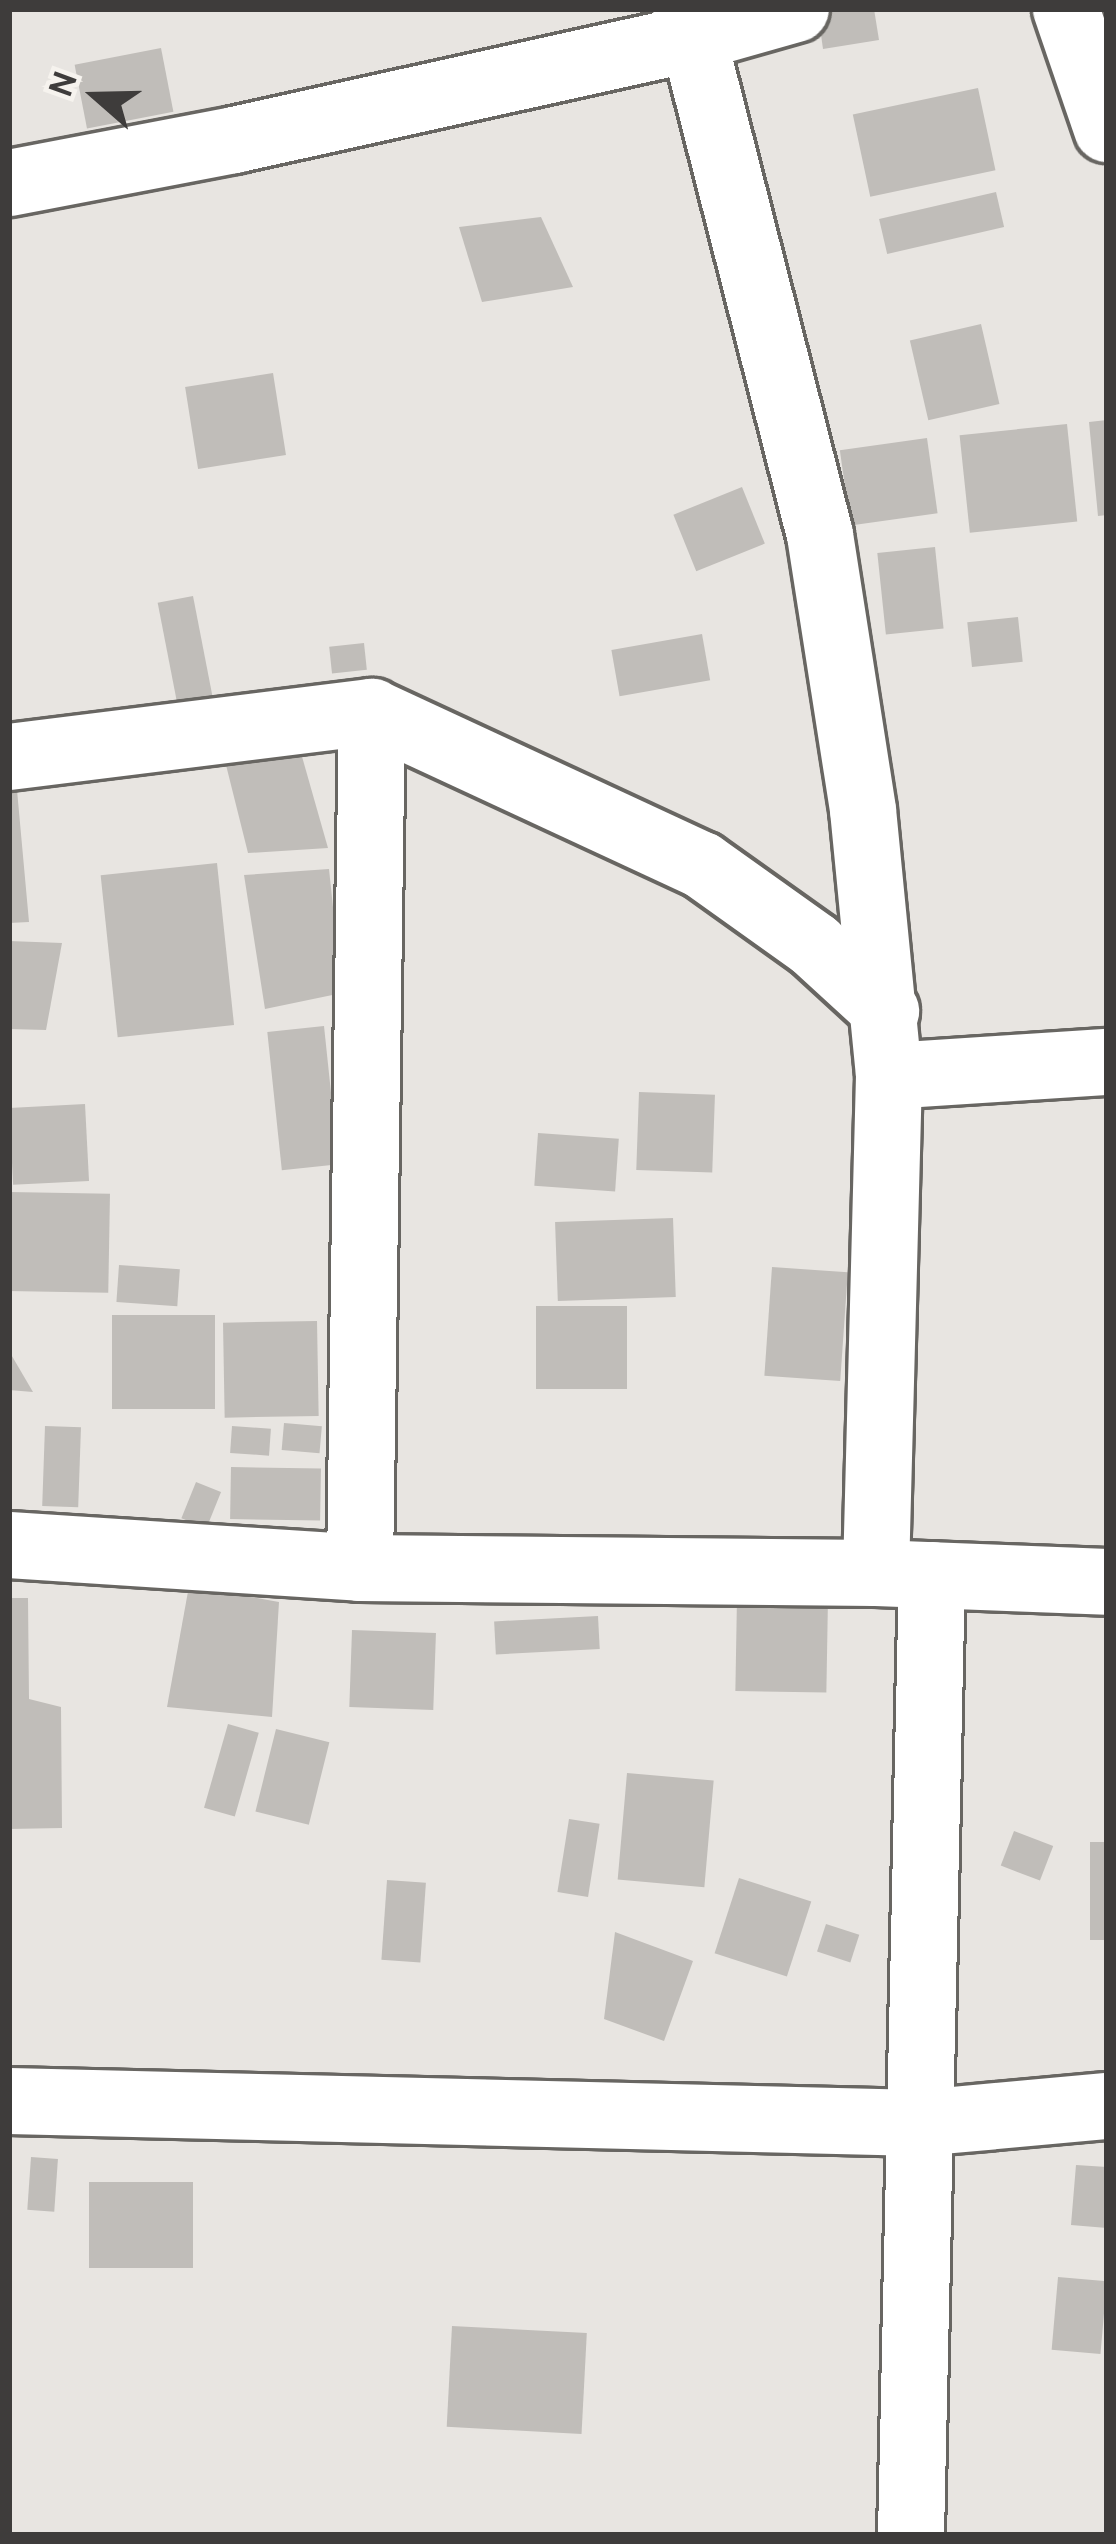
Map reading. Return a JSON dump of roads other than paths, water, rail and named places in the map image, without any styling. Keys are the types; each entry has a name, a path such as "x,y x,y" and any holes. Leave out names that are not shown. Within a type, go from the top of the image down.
{"street":[{"path":"9,183 234,140 688,24 796,9"},
{"path":"1066,9 1107,129"},
{"path":"688,24 820,535 863,810 886,1011 920,2122 911,2535"},
{"path":"9,757 372,712 702,865 814,945 886,1011"},
{"path":"360,1568 372,712"},
{"path":"890,1076 1107,1062"},
{"path":"9,1545 360,1568 904,1574 1107,1582"},
{"path":"9,2101 920,2122 1107,2107"}]}
